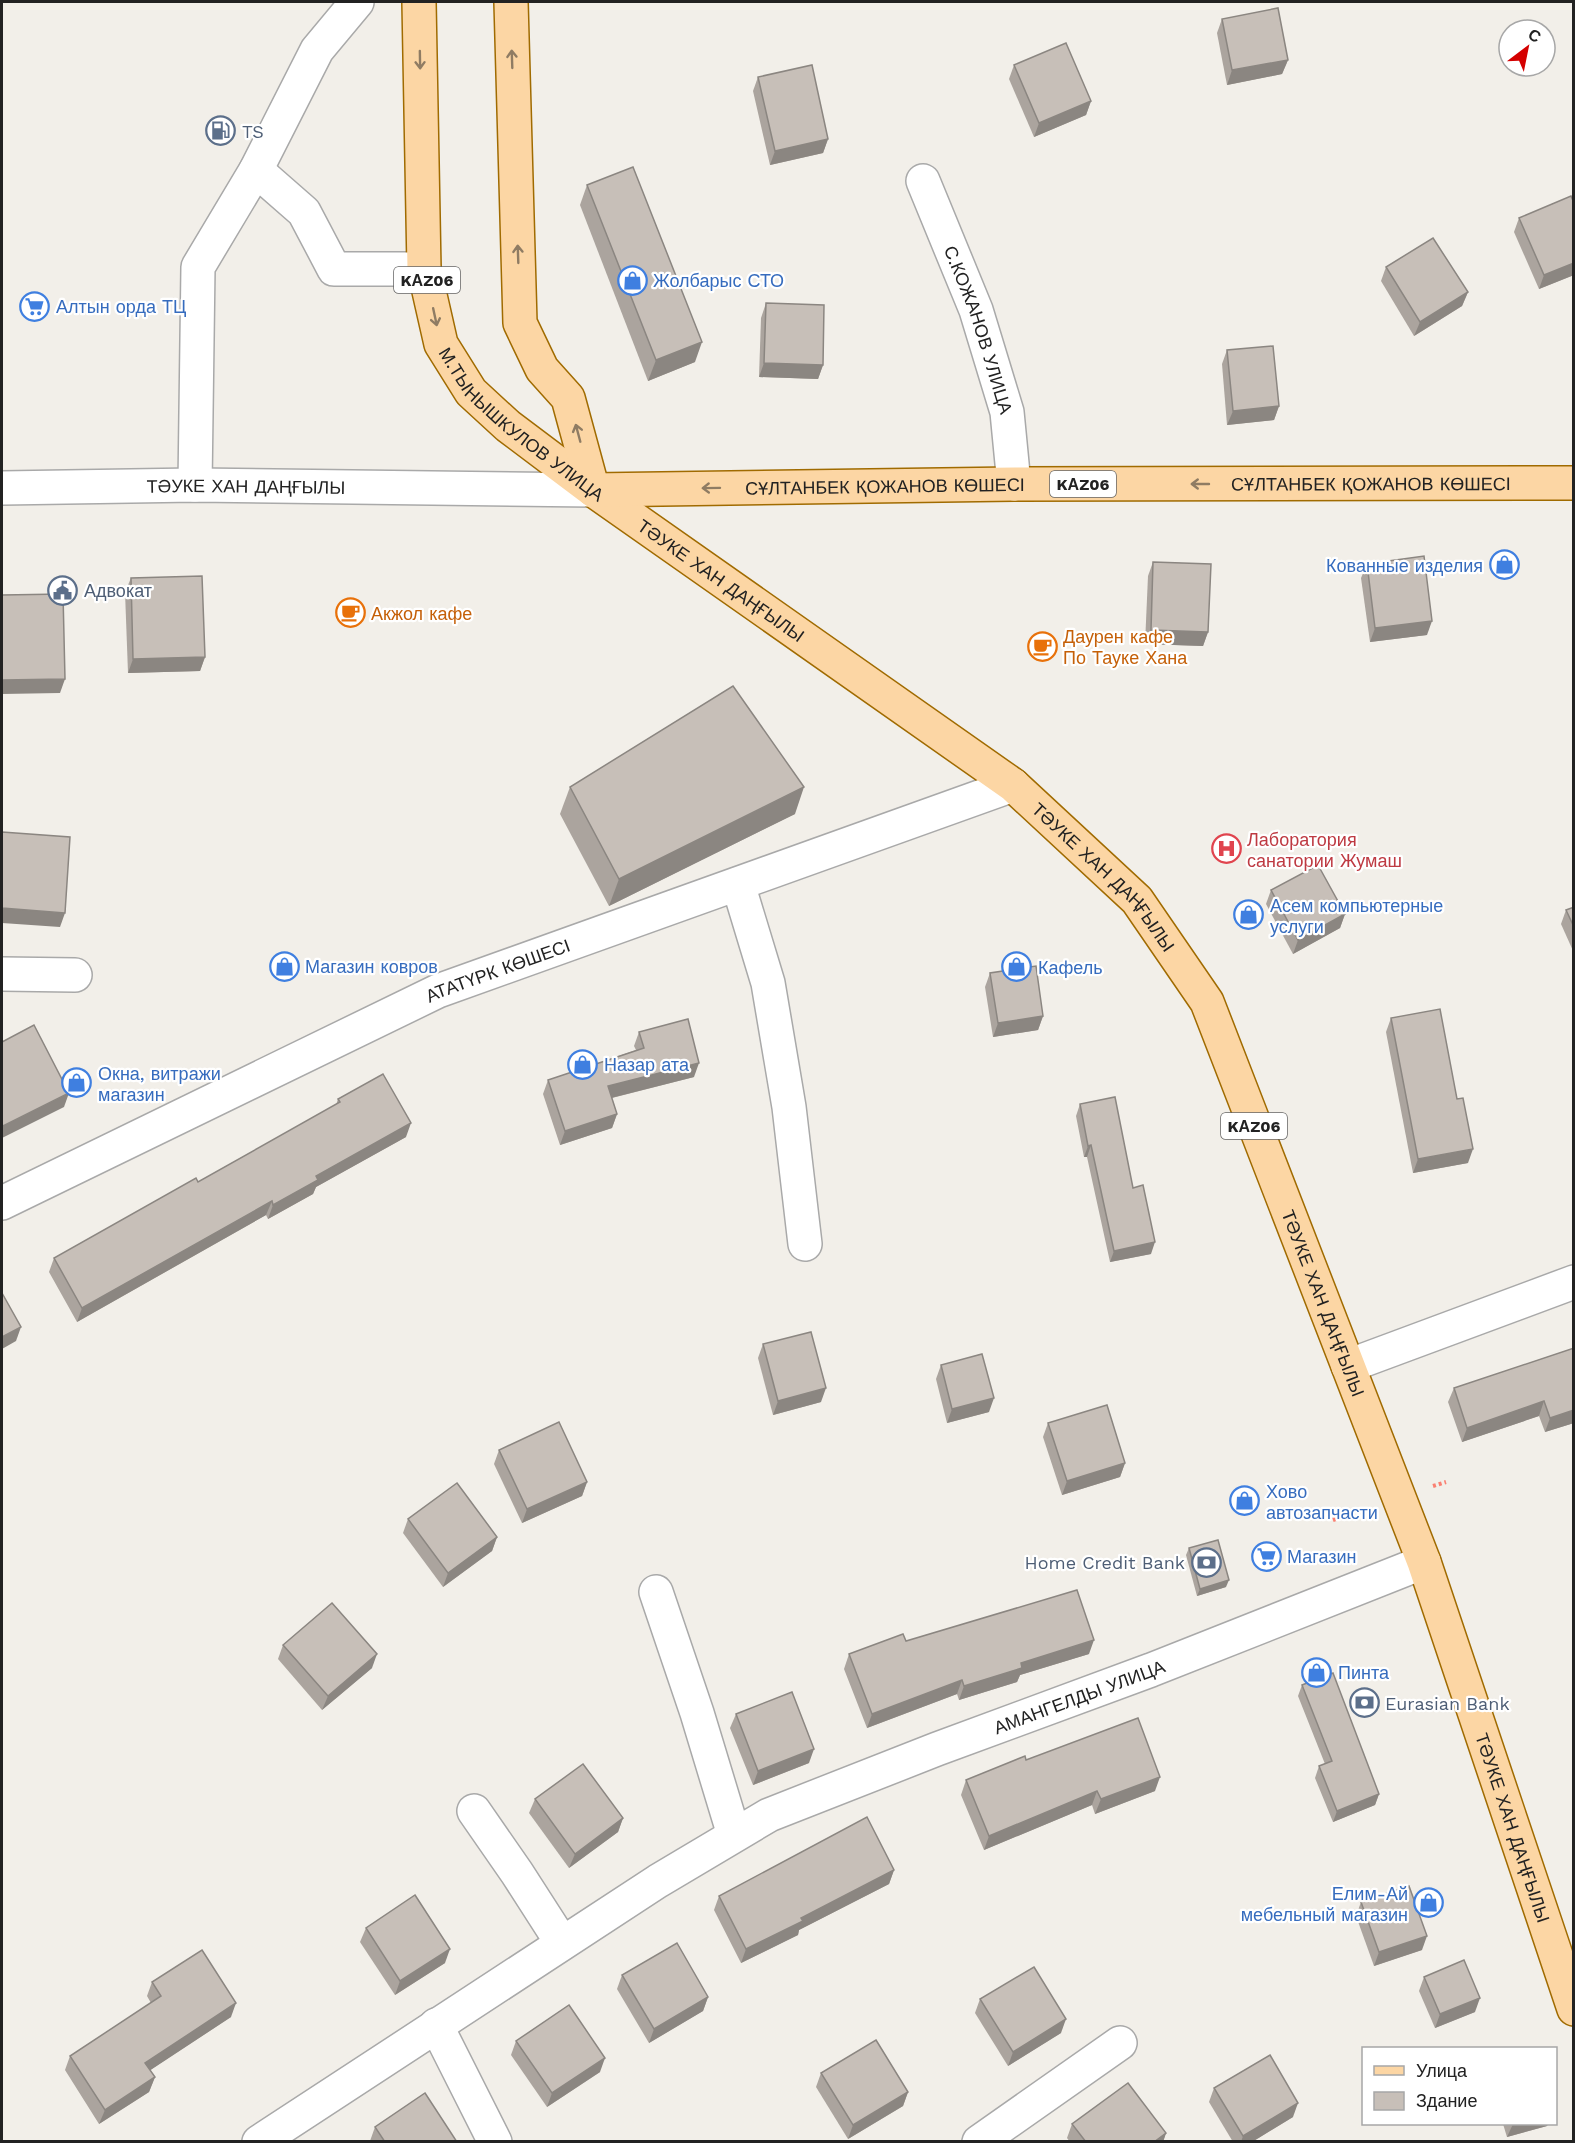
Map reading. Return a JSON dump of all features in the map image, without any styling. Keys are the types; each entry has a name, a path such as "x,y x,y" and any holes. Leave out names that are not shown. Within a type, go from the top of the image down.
{"main road":[{"name":"М.ТЫНЫШКУЛОВ УЛИЦА","path":"419,2 424,269 441,344 471,392 508,426 593,490"},
{"name":"М.ТЫНЫШКУЛОВ УЛИЦА","path":"511,2 520,323 542,369 568,398 593,490"},
{"name":"СҰЛТАНБЕК ҚОЖАНОВ КӨШЕСІ","path":"593,490 1014,484 1574,483"},
{"name":"ТӘУКЕ ХАН ДАҢҒЫЛЫ","path":"593,490 1013,785 1137,900 1207,1002 1424,1562 1574,2009"}],"street":[{"path":"195,485 198,267 256,170 317,50 357,2"},
{"path":"256,170 304,212 334,269 424,269"},
{"name":"С.КОЖАНОВ УЛИЦА","path":"923,181 976,310 1007,412 1014,484"},
{"name":"ТӘУКЕ ХАН ДАҢҒЫЛЫ","path":"2,488 195,485 593,490"},
{"name":"АТАТҮРК КӨШЕСІ","path":"2,1203 438,991 1013,785"},
{"path":"738,884 768,983 789,1107 805,1244"},
{"path":"2,974 75,975"},
{"path":"1348,1366 1574,1282"},
{"name":"АМАНГЕЛДЫ УЛИЦА","path":"259,2142 658,1881 769,1815 937,1749 1151,1670 1424,1562"},
{"path":"657,1592 734,1835"},
{"path":"474,1811 562,1943"},
{"path":"436,2025 495,2142"},
{"path":"979,2142 1120,2043"}],"building":[{"path":"1278,8 1288,60 1232,70 1222,19"},
{"path":"1066,43 1091,101 1039,123 1014,65"},
{"path":"812,65 828,139 775,151 758,77"},
{"path":"633,167 702,342 656,360 587,185"},
{"path":"1571,196 1574,203 1574,263 1544,275 1519,218"},
{"path":"1433,238 1468,292 1420,322 1386,267"},
{"path":"766,303 824,305 823,365 764,363"},
{"path":"1273,346 1279,406 1233,411 1227,350"},
{"path":"1424,556 1432,621 1375,628 1367,564"},
{"path":"1153,562 1211,564 1208,632 1151,630"},
{"path":"202,576 205,657 133,659 131,578"},
{"path":"63,594 65,679 2,680 2,595"},
{"path":"733,686 804,787 619,879 570,787"},
{"path":"2,832 70,837 65,913 2,908"},
{"path":"1318,865 1345,914 1298,940 1271,890"},
{"path":"1574,907 1574,927 1566,910"},
{"path":"1036,966 1043,1016 998,1023 990,973"},
{"path":"1440,1009 1457,1099 1463,1098 1473,1149 1418,1159 1391,1018"},
{"path":"688,1019 699,1063 608,1086 617,1114 565,1131 548,1080 644,1048 639,1032"},
{"path":"34,1025 69,1093 3,1126 2,1042"},
{"path":"383,1074 411,1123 316,1176 318,1180 273,1205 272,1201 82,1308 54,1258 196,1178 198,1182 340,1102 338,1099"},
{"path":"1115,1097 1133,1188 1143,1185 1155,1242 1114,1251 1080,1104"},
{"path":"2,1293 21,1327 2,1337"},
{"path":"811,1332 826,1388 778,1401 763,1344"},
{"path":"1574,1348 1574,1410 1550,1418 1544,1401 1467,1428 1454,1388"},
{"path":"982,1354 994,1398 952,1409 941,1365"},
{"path":"1107,1405 1125,1463 1067,1481 1048,1423"},
{"path":"559,1422 587,1482 527,1509 499,1450"},
{"path":"457,1483 497,1537 448,1573 408,1519"},
{"path":"1218,1540 1229,1580 1200,1589 1189,1548"},
{"path":"1077,1590 1094,1640 1021,1663 1022,1668 964,1686 962,1680 872,1714 849,1654 903,1634 906,1641"},
{"path":"332,1603 377,1654 328,1696 283,1645"},
{"path":"1333,1673 1379,1794 1337,1811 1319,1766 1332,1761 1302,1685"},
{"path":"792,1692 814,1749 758,1771 736,1714"},
{"path":"1138,1718 1160,1777 1101,1799 1097,1791 989,1836 966,1780 1025,1756 1026,1760"},
{"path":"583,1764 623,1818 575,1854 535,1799"},
{"path":"867,1817 894,1870 801,1918 803,1921 746,1949 719,1896"},
{"path":"1409,1886 1427,1936 1379,1952 1361,1902"},
{"path":"415,1895 450,1949 400,1981 366,1928"},
{"path":"677,1943 708,1997 654,2029 622,1975"},
{"path":"202,1950 236,2003 145,2063 155,2077 105,2110 70,2056 161,1996 152,1982"},
{"path":"1464,1960 1480,1998 1440,2014 1424,1977"},
{"path":"1034,1967 1066,2019 1013,2052 980,1999"},
{"path":"569,2005 605,2058 552,2093 516,2041"},
{"path":"876,2040 908,2092 853,2125 821,2073"},
{"path":"1270,2055 1298,2103 1243,2136 1214,2088"},
{"path":"1128,2083 1166,2133 1154,2142 1086,2142 1072,2124"},
{"path":"425,2093 457,2142 385,2142 375,2127"}],"place":[{"name":"TS","path":"221,131"},
{"name":"Жолбарыс СТО","path":"632,280"},
{"name":"Алтын орда ТЦ","path":"35,306"},
{"name":"Кованные изделия","path":"1504,565"},
{"name":"Адвокат","path":"63,590"},
{"name":"Акжол кафе","path":"350,613"},
{"name":"Даурен кафе По Тауке Хана","path":"1042,646"},
{"name":"Лаборатория санатории Жумаш","path":"1226,849"},
{"name":"Асем компьютерные услуги","path":"1249,915"},
{"name":"Магазин ковров","path":"284,966"},
{"name":"Кафель","path":"1017,967"},
{"name":"Назар ата","path":"583,1064"},
{"name":"Окна, витражи магазин","path":"77,1083"},
{"name":"Хово автозапчасти","path":"1245,1501"},
{"name":"Магазин","path":"1266,1556"},
{"name":"Home Credit Bank","path":"1206,1562"},
{"name":"Пинта","path":"1317,1672"},
{"name":"Eurasian Bank","path":"1364,1703"},
{"name":"Елим-Ай мебельный магазин","path":"1429,1903"}]}
